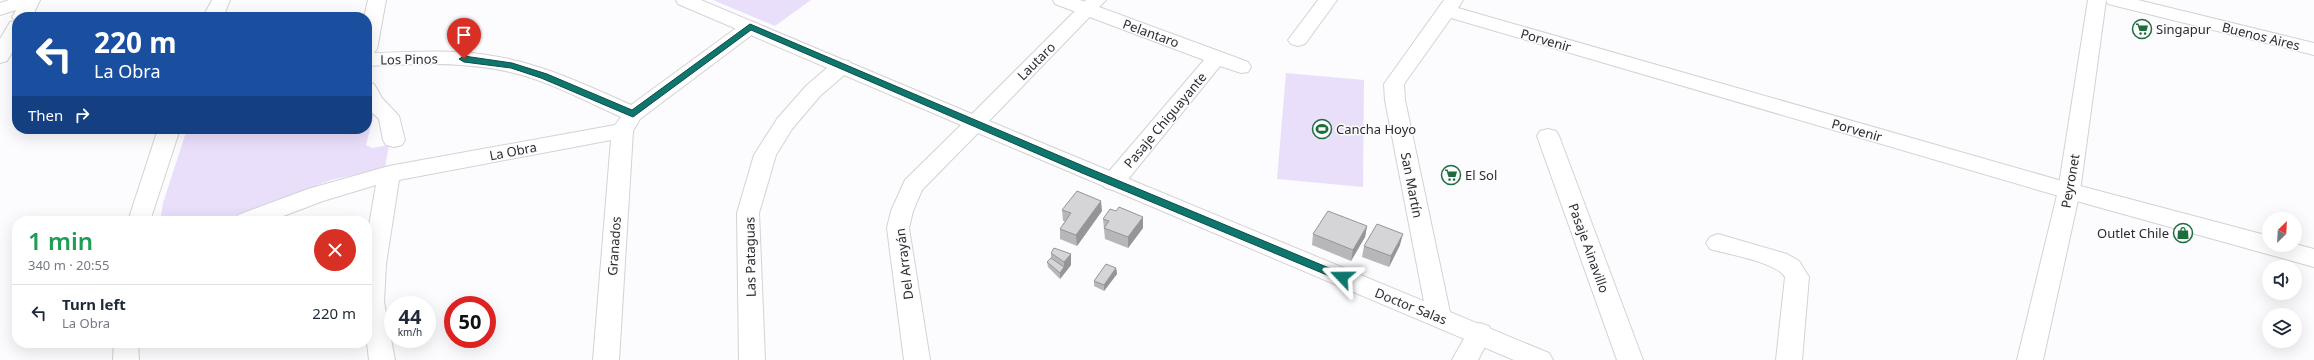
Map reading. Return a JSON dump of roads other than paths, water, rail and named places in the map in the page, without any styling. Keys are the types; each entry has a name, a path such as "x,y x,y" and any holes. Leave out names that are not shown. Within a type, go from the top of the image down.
{"street":[{"path":"0,9 30,0"},
{"path":"24,12 30,0"},
{"path":"216,12 221,0"},
{"path":"372,24 377,0"},
{"name":"Doctor Salas","path":"685,0 1113,182 1480,333 1540,360"},
{"name":"Pelantaro","path":"1062,0 1092,5 1241,67"},
{"path":"1298,40 1328,0"},
{"name":"Peyronet","path":"2030,360 2069,191 2097,0"},
{"name":"Buenos Aires","path":"2115,0 2314,49"},
{"name":"Lautaro","path":"974,123 1092,5"},
{"name":"Porvenir","path":"1450,6 2069,191 2262,243"},
{"name":"San Martín","path":"1439,317 1395,100 1394,84 1450,6"},
{"name":"La Obra","path":"259,216 316,195 389,174 628,122 750,27"},
{"path":"0,57 12,35"},
{"name":"Los Pinos","path":"372,60 432,57 480,60 512,66 544,76 628,122"},
{"name":"Pasaje Chiguayante","path":"1113,182 1217,57"},
{"name":"Las Pataguas","path":"752,360 748,213 765,155 784,124 812,91 842,66"},
{"path":"372,100 389,116 394,140"},
{"name":"Granados","path":"606,360 628,122"},
{"name":"Del Arrayán","path":"917,360 898,228 902,212 913,186 974,123"},
{"path":"141,216 167,134"},
{"name":"Pasaje Ainavillo","path":"1548,136 1630,360"},
{"path":"382,360 372,302 374,264 389,174"},
{"path":"1718,243 1779,260 1791,267 1797,277 1789,360"},
{"name":"Porvenir","path":"2293,252 2314,258"},
{"path":"1465,360 1480,333"},
{"path":"126,348 126,360"}],"place":[{"name":"Singapur","path":"2142,29"},
{"name":"Cancha Hoyo","path":"1322,129"},
{"name":"El Sol","path":"1451,175"},
{"name":"Outlet Chile","path":"2183,233"}]}
